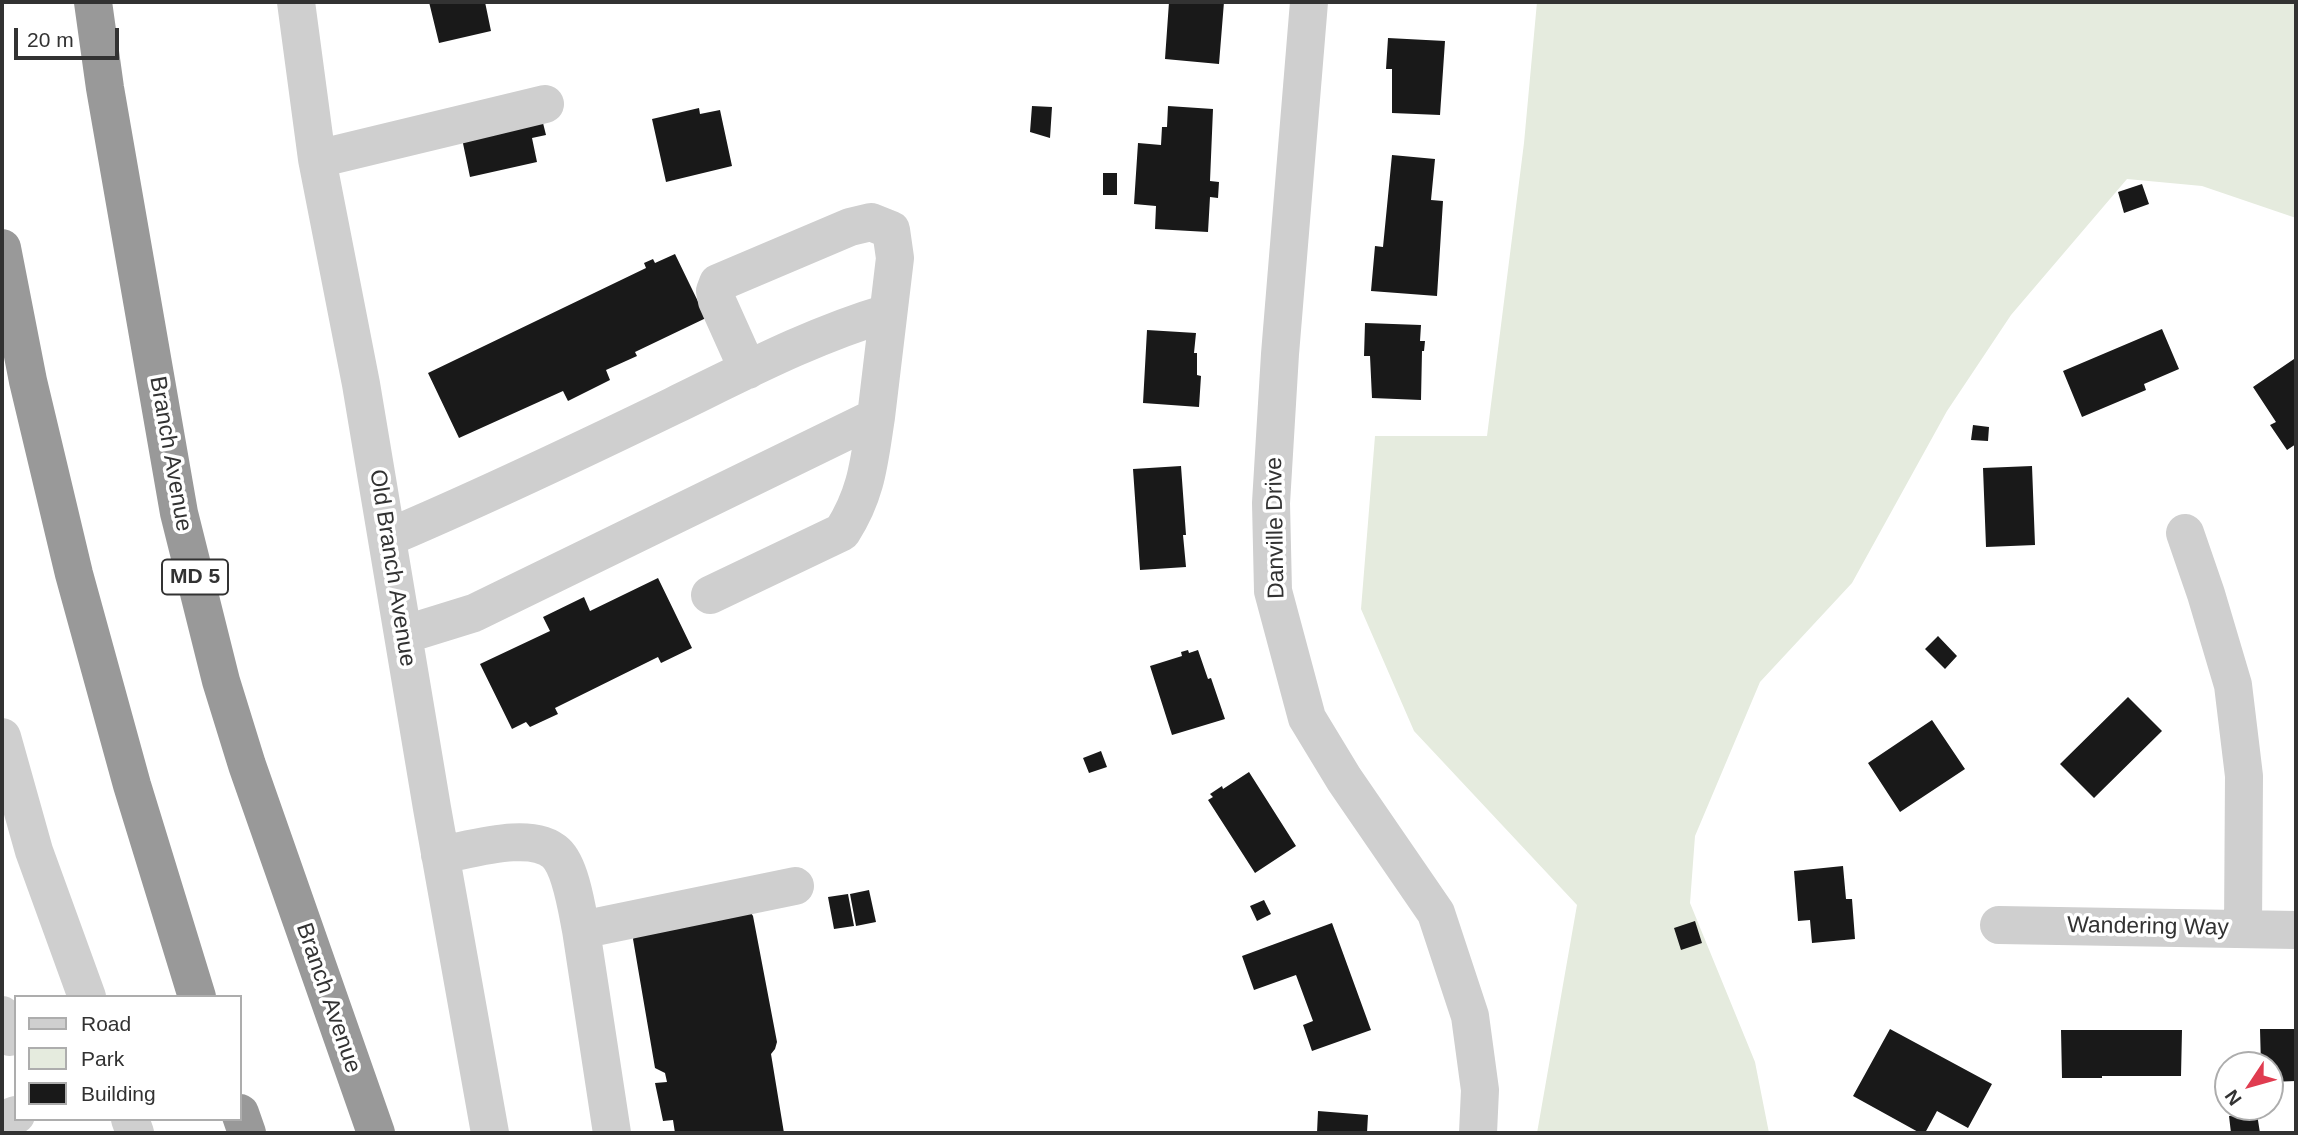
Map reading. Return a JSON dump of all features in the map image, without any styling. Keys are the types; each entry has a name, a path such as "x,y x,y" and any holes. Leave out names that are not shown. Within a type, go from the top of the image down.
{"highway":[{"name":"Branch Avenue","path":"93,2 105,88 182,526 221,681 247,765 376,1133"},
{"path":"2,248 28,381 74,574 132,785 196,995"}],"street":[{"name":"Old Branch Avenue","path":"296,2 317,159 361,384 490,1133"},
{"name":"Danville Drive","path":"1309,2 1273,462 1273,591 1307,718 1343,779 1436,913 1470,1016 1480,1090 1478,1133"},
{"path":"317,159 545,104"},
{"path":"710,595 842,532 855,513 865,486 876,417 895,258 891,230 871,222 850,227 718,283 715,291 717,301 748,370"},
{"path":"387,538 487,496 748,370 850,324 888,313"},
{"path":"403,635 474,613 876,417"},
{"path":"2185,533 2233,685 2244,776 2244,929"},
{"path":"2,737 34,851 86,995"},
{"path":"440,855 514,841 546,847 558,854 572,887 581,930 612,1133"},
{"path":"581,930 794,886"},
{"name":"Wandering Way","path":"1999,925 2296,930"}],"green space":[{"path":"1537,2 2296,2 2296,218 2202,186 2127,179 2011,315 1947,411 1852,583 1760,682 1695,836 1690,903 1755,1062 1769,1133 1537,1133 1577,905 1414,731 1361,609 1375,436 1487,436 1524,143"}],"building":[{"path":"429,2 485,2 491,31 439,43"},
{"path":"1169,2 1224,2 1219,64 1165,59"},
{"path":"1388,38 1445,41 1440,115 1392,113 1392,69 1386,69"},
{"path":"1032,106 1052,107 1050,138 1030,132"},
{"path":"1168,106 1213,109 1210,181 1219,182 1218,198 1210,197 1208,232 1155,229 1156,206 1134,204 1138,143 1161,145 1162,127 1167,127"},
{"path":"699,108 700,114 720,110 732,166 666,182 652,119"},
{"path":"540,111 546,135 532,138 537,162 470,177 460,129"},
{"path":"1392,155 1435,159 1431,200 1443,201 1437,296 1371,291 1375,246 1383,247"},
{"path":"1103,173 1117,173 1117,195 1103,195"},
{"path":"2142,184 2149,204 2124,213 2118,192"},
{"path":"675,254 706,318 635,352 637,356 606,370 610,380 568,401 563,391 459,438 428,373 646,268 644,263 653,259 655,263"},
{"path":"1365,323 1421,325 1420,341 1425,341 1422,351 1421,400 1372,398 1370,356 1364,356"},
{"path":"2162,329 2179,369 2144,384 2146,390 2082,417 2063,371"},
{"path":"1147,330 1196,333 1194,353 1197,353 1197,375 1201,376 1199,407 1143,403"},
{"path":"2294,359 2296,444 2287,450 2270,425 2276,422 2253,387"},
{"path":"1973,425 1989,427 1988,441 1971,440"},
{"path":"1181,466 1186,567 1140,570 1133,469"},
{"path":"2032,466 2035,545 1986,547 1983,468"},
{"path":"658,578 692,648 661,663 658,657 555,708 558,714 530,727 526,722 512,729 480,664 550,631 543,617 584,597 590,611"},
{"path":"1938,636 1957,656 1945,669 1925,649"},
{"path":"1188,650 1189,653 1198,650 1225,719 1172,735 1150,666 1182,656 1181,652"},
{"path":"2128,697 2162,731 2094,798 2060,764"},
{"path":"1932,720 1965,769 1900,812 1868,763"},
{"path":"1101,751 1107,767 1089,773 1083,758"},
{"path":"1249,772 1296,846 1255,873 1208,800 1213,797 1210,794"},
{"path":"1843,866 1846,899 1852,899 1855,939 1812,943 1810,920 1798,921 1794,871"},
{"path":"869,890 876,922 856,926 850,894"},
{"path":"848,894 854,926 834,929 828,897"},
{"path":"1264,900 1271,914 1257,921 1250,906"},
{"path":"749,910 753,916 777,1042 771,1054 784,1133 675,1133 673,1120 663,1121 655,1083 667,1082 665,1073 655,1068 633,939 636,931"},
{"path":"1695,921 1702,943 1681,950 1674,928"},
{"path":"1332,923 1371,1030 1312,1051 1303,1025 1313,1021 1296,975 1254,990 1242,956"},
{"path":"1890,1029 1992,1084 1968,1128 1937,1111 1925,1133 1920,1133 1853,1096"},
{"path":"2260,1029 2296,1029 2296,1081 2284,1081 2284,1051 2261,1051"},
{"path":"2061,1030 2182,1030 2181,1076 2062,1078"},
{"path":"1318,1111 1368,1115 1367,1133 1317,1133"},
{"path":"2230,1121 2258,1121 2260,1133 2231,1133"}]}
